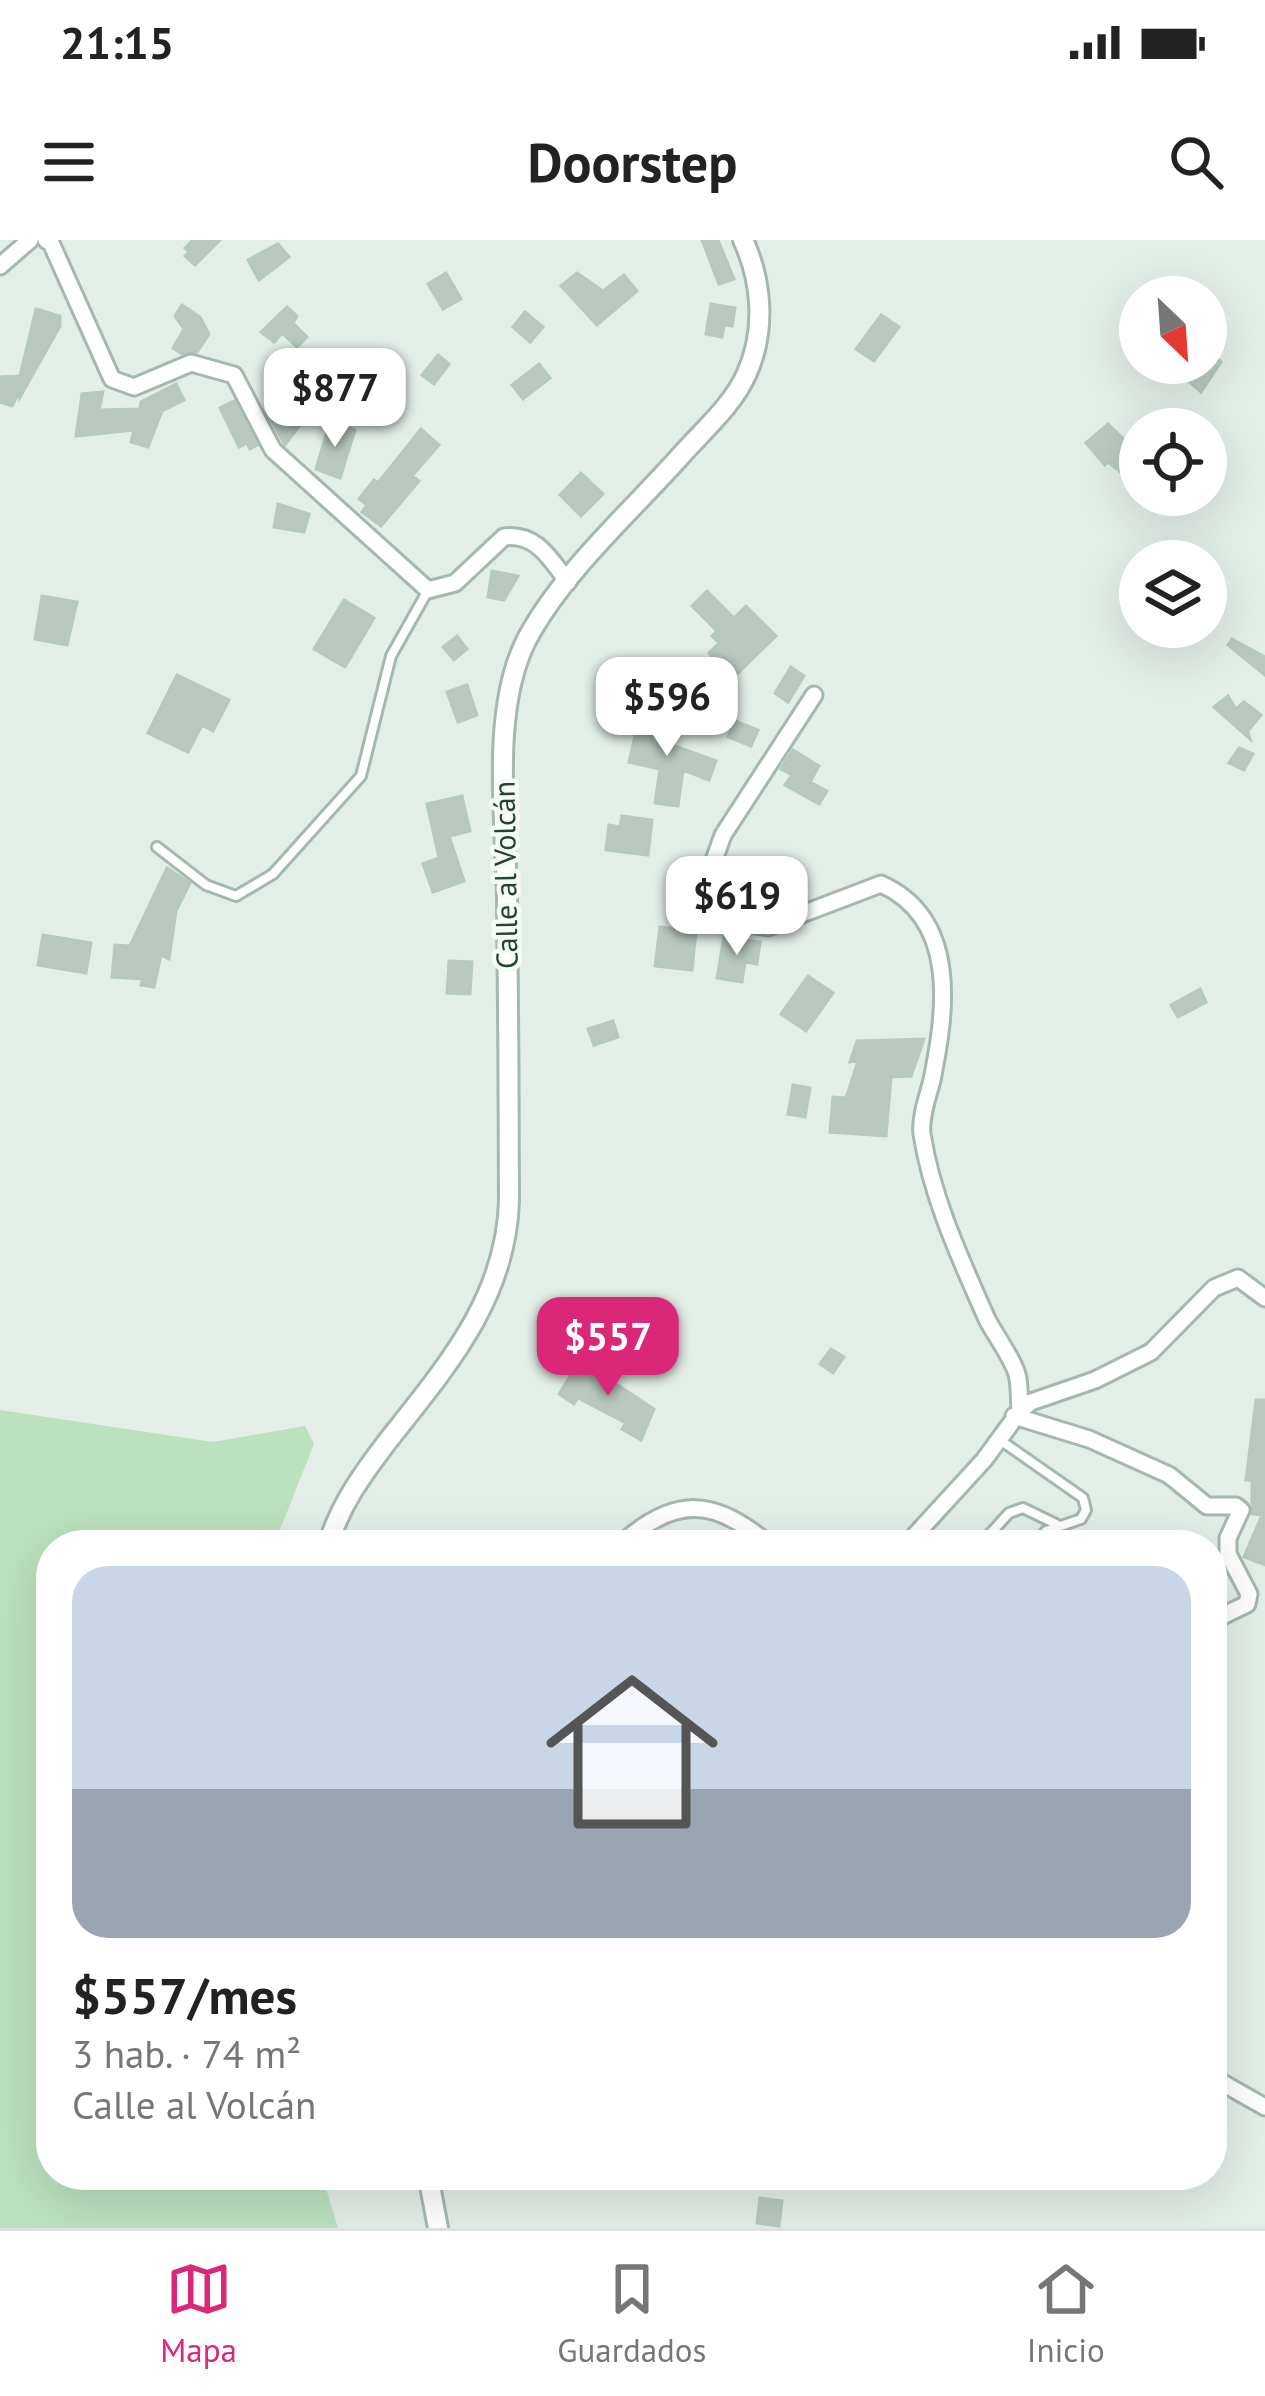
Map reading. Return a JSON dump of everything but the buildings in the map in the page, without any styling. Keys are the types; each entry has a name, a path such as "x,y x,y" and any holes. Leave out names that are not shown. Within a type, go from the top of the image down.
{"street":[{"path":"0,266 30,240"},
{"path":"46,240 112,379 134,387 191,363 234,376 273,450 428,590 455,583 505,537 515,536 539,544 568,582"},
{"name":"Calle al Volcán","path":"334,1530 351,1490 471,1331 501,1262 508,1201 508,694 528,637 568,582 744,380 757,339 759,313 756,277 743,240"},
{"path":"814,695 723,835 712,863 718,902 734,921 768,927 881,884 916,907 932,933 944,978 944,1006 921,1129 949,1233 995,1337 1017,1374 1017,1413"},
{"path":"920,1530 1031,1402 1095,1380 1151,1352 1214,1288 1238,1278 1265,1298"},
{"path":"1017,1413 1169,1475 1207,1506 1236,1506 1240,1510 1228,1538 1228,1554 1249,1594 1247,1604 1227,1614"},
{"path":"637,1530 698,1507 729,1513 750,1530"},
{"path":"1227,2085 1265,2107"},
{"path":"431,2190 438,2228"}],"lane":[{"path":"157,847 206,885 236,896 273,874 361,776 391,656 428,590"},
{"path":"998,1439 1083,1498 1082,1519 1051,1530"},
{"path":"994,1530 1009,1513 1023,1508 1057,1525"}],"green space":[{"path":"0,1410 213,1442 305,1426 314,1444 280,1530 36,1530 36,2190 327,2190 338,2228 0,2228"}]}
